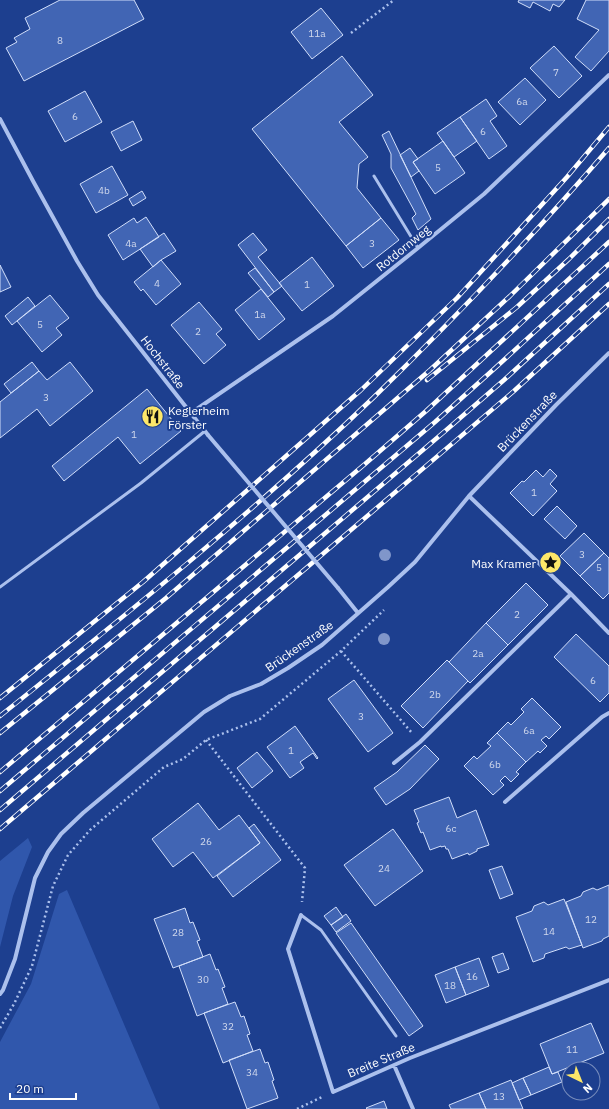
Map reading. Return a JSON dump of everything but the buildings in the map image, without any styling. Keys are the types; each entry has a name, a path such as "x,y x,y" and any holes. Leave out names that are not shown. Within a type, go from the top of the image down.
{"street":[{"name":"Rotdornweg","path":"190,413 333,316 418,248 484,194 609,75"},
{"name":"Hochstraße","path":"0,119 77,261 98,295 190,413 358,613"},
{"name":"Brückenstraße","path":"0,994 15,959 35,878 48,852 61,834 83,813 204,712 230,696 261,684 322,645 415,562 469,496 556,405 609,353"},
{"path":"469,496 571,594 609,633"},
{"path":"394,763 420,742 571,594"},
{"path":"505,802 602,717 609,713"},
{"path":"302,916 288,949 332,1092"},
{"name":"Breite Straße","path":"332,1092 394,1065 609,980"},
{"path":"394,1065 413,1109"}],"lane":[{"path":"374,176 418,248"},
{"path":"0,587 141,483 205,431"},
{"path":"302,916 321,930 396,1036"}],"path":[{"path":"351,33 394,0"},
{"path":"341,650 420,742"},
{"path":"0,1028 14,1004 32,966 53,886 68,855 90,830 164,767 183,759 206,740 305,868 302,916"},
{"path":"298,1109 332,1092"}],"shaded area":[{"path":"28,838 32,847 13,896 0,947 0,861"},
{"path":"67,890 160,1109 0,1109 0,1042 31,984 59,894"}],"railway":[{"path":"0,698 143,582 361,390 457,298 567,177 609,127"},
{"path":"0,716 190,561 328,440 373,398 464,307 552,213 609,148"},
{"path":"0,733 166,598 430,370 510,296 609,199"},
{"path":"427,380 517,307 569,259 609,219"},
{"path":"0,772 426,411 609,242"},
{"path":"0,791 435,422 609,264"},
{"path":"0,810 444,432 504,380 609,284"},
{"path":"0,829 514,391 609,304"}],"place":[{"name":"Keglerheim Förster","path":"153,417"},
{"name":"Max Kramer","path":"551,563"}]}
